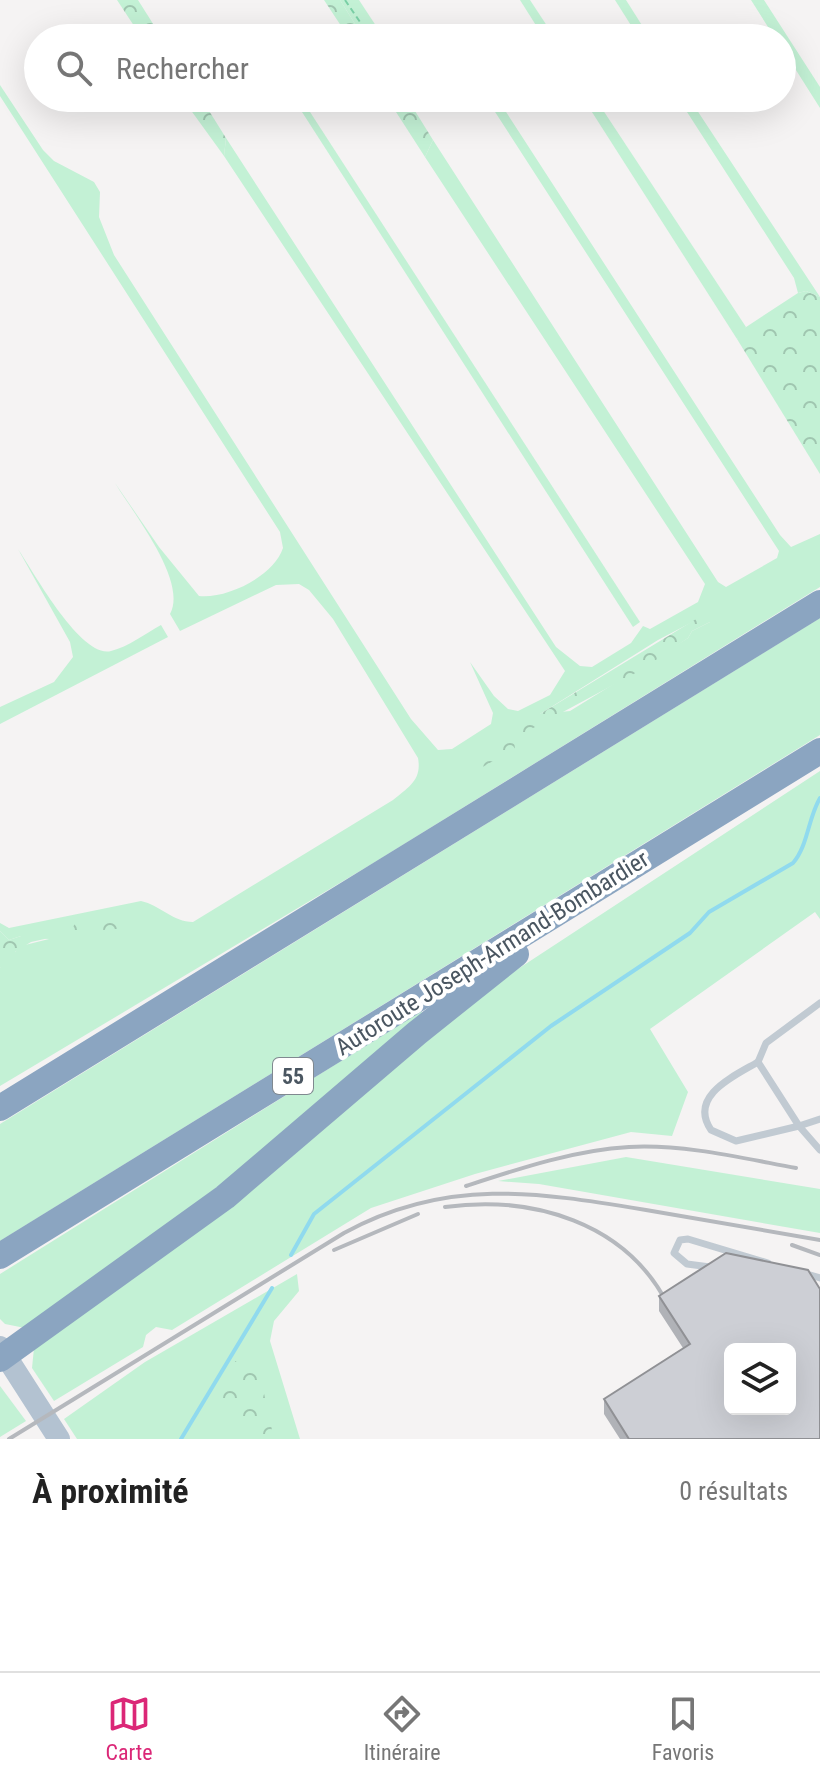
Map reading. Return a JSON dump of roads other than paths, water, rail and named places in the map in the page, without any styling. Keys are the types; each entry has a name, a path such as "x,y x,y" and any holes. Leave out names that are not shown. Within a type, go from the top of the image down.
{"highway":[{"path":"0,1108 820,603"},
{"name":"Autoroute Joseph-Armand-Bombardier","path":"0,1256 820,751"},
{"path":"2,1354 225,1197 417,1033 586,895"}],"main road":[{"path":"2,1354 59,1439"}],"lane":[{"path":"820,1003 766,1043 758,1062 713,1091 706,1103 706,1122 719,1136 736,1141 820,1119"},
{"path":"758,1062 799,1126 820,1150"},
{"path":"738,1254 716,1266 698,1268 679,1259 674,1247 680,1240 688,1239 738,1254 778,1266"},
{"path":"792,1270 820,1278"}],"waterway":[{"path":"291,1255 314,1214 551,1026 690,933 709,912 793,863 802,848 820,798"},
{"path":"181,1439 272,1288"}],"railway":[{"path":"466,1186 567,1156 629,1147 692,1150 796,1168"},
{"path":"9,1439 344,1233 382,1215 419,1203 456,1196 492,1194 567,1198 820,1240"},
{"path":"445,1207 478,1204 511,1206 573,1220 602,1234 628,1253 650,1276 668,1305"},
{"path":"334,1250 418,1214"},
{"path":"792,1245 820,1255"}]}
